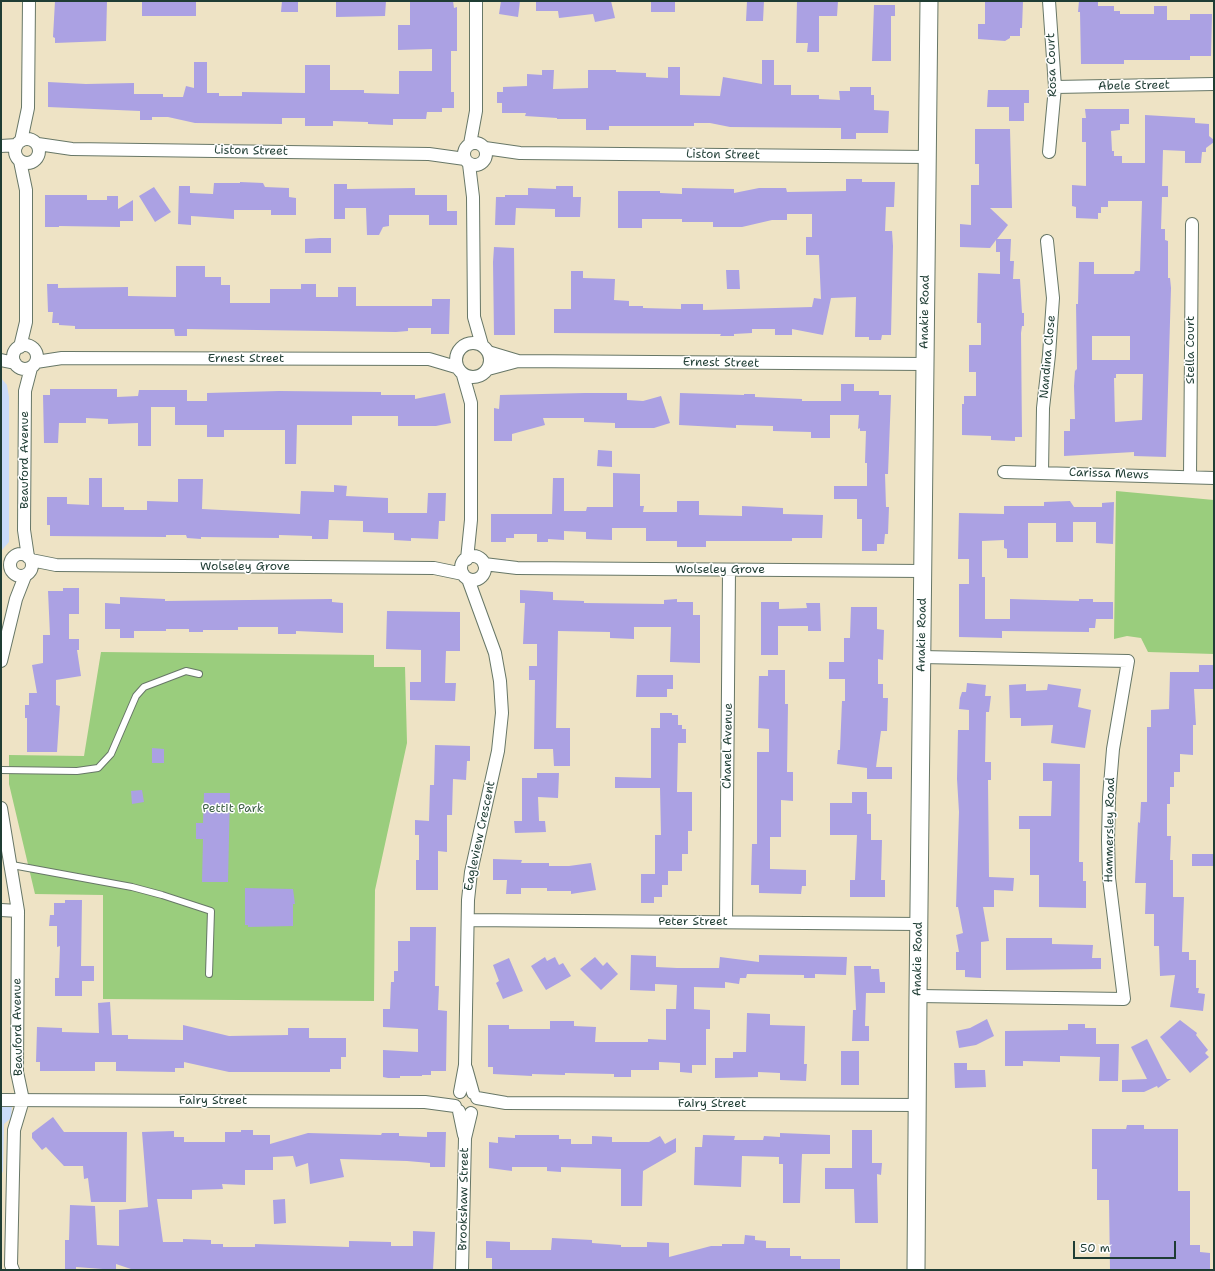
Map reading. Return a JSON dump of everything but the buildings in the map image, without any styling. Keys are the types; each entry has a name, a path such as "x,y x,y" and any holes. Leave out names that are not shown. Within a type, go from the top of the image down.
{"main road":[{"name":"Anakie Road","path":"916,1270 918,924 929,1"}],"street":[{"name":"Beauford Avenue","path":"26,190 36,151 28,108 29,1"},
{"path":"476,1 476,146"},
{"name":"Rosa Court","path":"1049,1 1055,87 1049,152"},
{"name":"Abele Street","path":"1055,87 1214,84"},
{"name":"Beauford Avenue","path":"1,662 16,599 17,565 24,530 26,190 18,151 28,108"},
{"path":"1,146 18,151 27,163 36,151 28,139 18,151 1,153"},
{"path":"475,162 487,154 476,146"},
{"path":"475,162 464,153 476,146"},
{"name":"Liston Street","path":"429,154 476,146 520,153 927,157"},
{"name":"Liston Street","path":"36,151 72,149 429,154 475,162 520,153"},
{"path":"474,317 456,356 460,371 474,378 484,373 490,363 474,317 473,197 475,162"},
{"name":"Stella Court","path":"1190,477 1192,224"},
{"name":"Nandina Close","path":"1042,473 1043,408 1049,355 1052,298 1047,241"},
{"path":"461,348 470,343 485,348"},
{"name":"Ernest Street","path":"1,354 25,357 62,358 429,359 461,348"},
{"name":"Ernest Street","path":"485,348 518,361"},
{"name":"Ernest Street","path":"1,360 25,357"},
{"name":"Ernest Street","path":"429,359 460,371"},
{"name":"Ernest Street","path":"484,373 518,361 925,364"},
{"name":"Eagleview Crescent","path":"457,1101 465,1065 468,900 471,872 498,751 502,713 500,681 495,653 480,611 471,520 471,403 460,371"},
{"name":"Eagleview Crescent","path":"471,403 484,373"},
{"name":"Carissa Mews","path":"1004,472 1214,478"},
{"name":"Eagleview Crescent","path":"471,520 466,560 462,567 477,571"},
{"name":"Wolseley Grove","path":"434,568 466,560"},
{"name":"Wolseley Grove","path":"17,565 434,568 477,571 517,568 729,571 923,571"},
{"name":"Chanel Avenue","path":"726,922 729,571"},
{"name":"Hammersley Road","path":"918,996 1124,999 1108,878 1108,840 1109,797 1113,749 1128,661 921,657"},
{"name":"Beauford Avenue","path":"1,808 12,865 18,911 16,1072 22,1100 14,1130 11,1265 13,1270"},
{"path":"1,910 18,911"},
{"name":"Peter Street","path":"468,920 918,924"},
{"name":"Eagleview Crescent","path":"465,1065 474,1103"},
{"path":"467,1091 474,1103 464,1114 457,1101 467,1091"},
{"name":"Fairy Street","path":"1,1100 457,1101"},
{"name":"Brookshaw Street","path":"457,1101 465,1138 463,1267"},
{"name":"Fairy Street","path":"474,1103 918,1105"},
{"name":"Brookshaw Street","path":"465,1138 474,1103"}],"lane":[{"path":"1,770 77,770 98,768 111,754 136,696 144,687 186,671 199,674"},
{"path":"12,865 162,894 211,912 209,974"}],"shaded area":[{"path":"1,378 7,385 9,397 9,542 2,550"},
{"path":"1,1102 12,1106 11,1118 4,1124 3,1171 1,1176"}],"green space":[{"path":"1116,491 1214,500 1214,654 1148,652 1141,638 1127,636 1114,639"},
{"name":"Pettit Park","path":"101,652 374,655 374,667 405,667 407,743 375,890 374,1001 103,999 103,895 35,894 9,784 9,755 84,756"}]}
